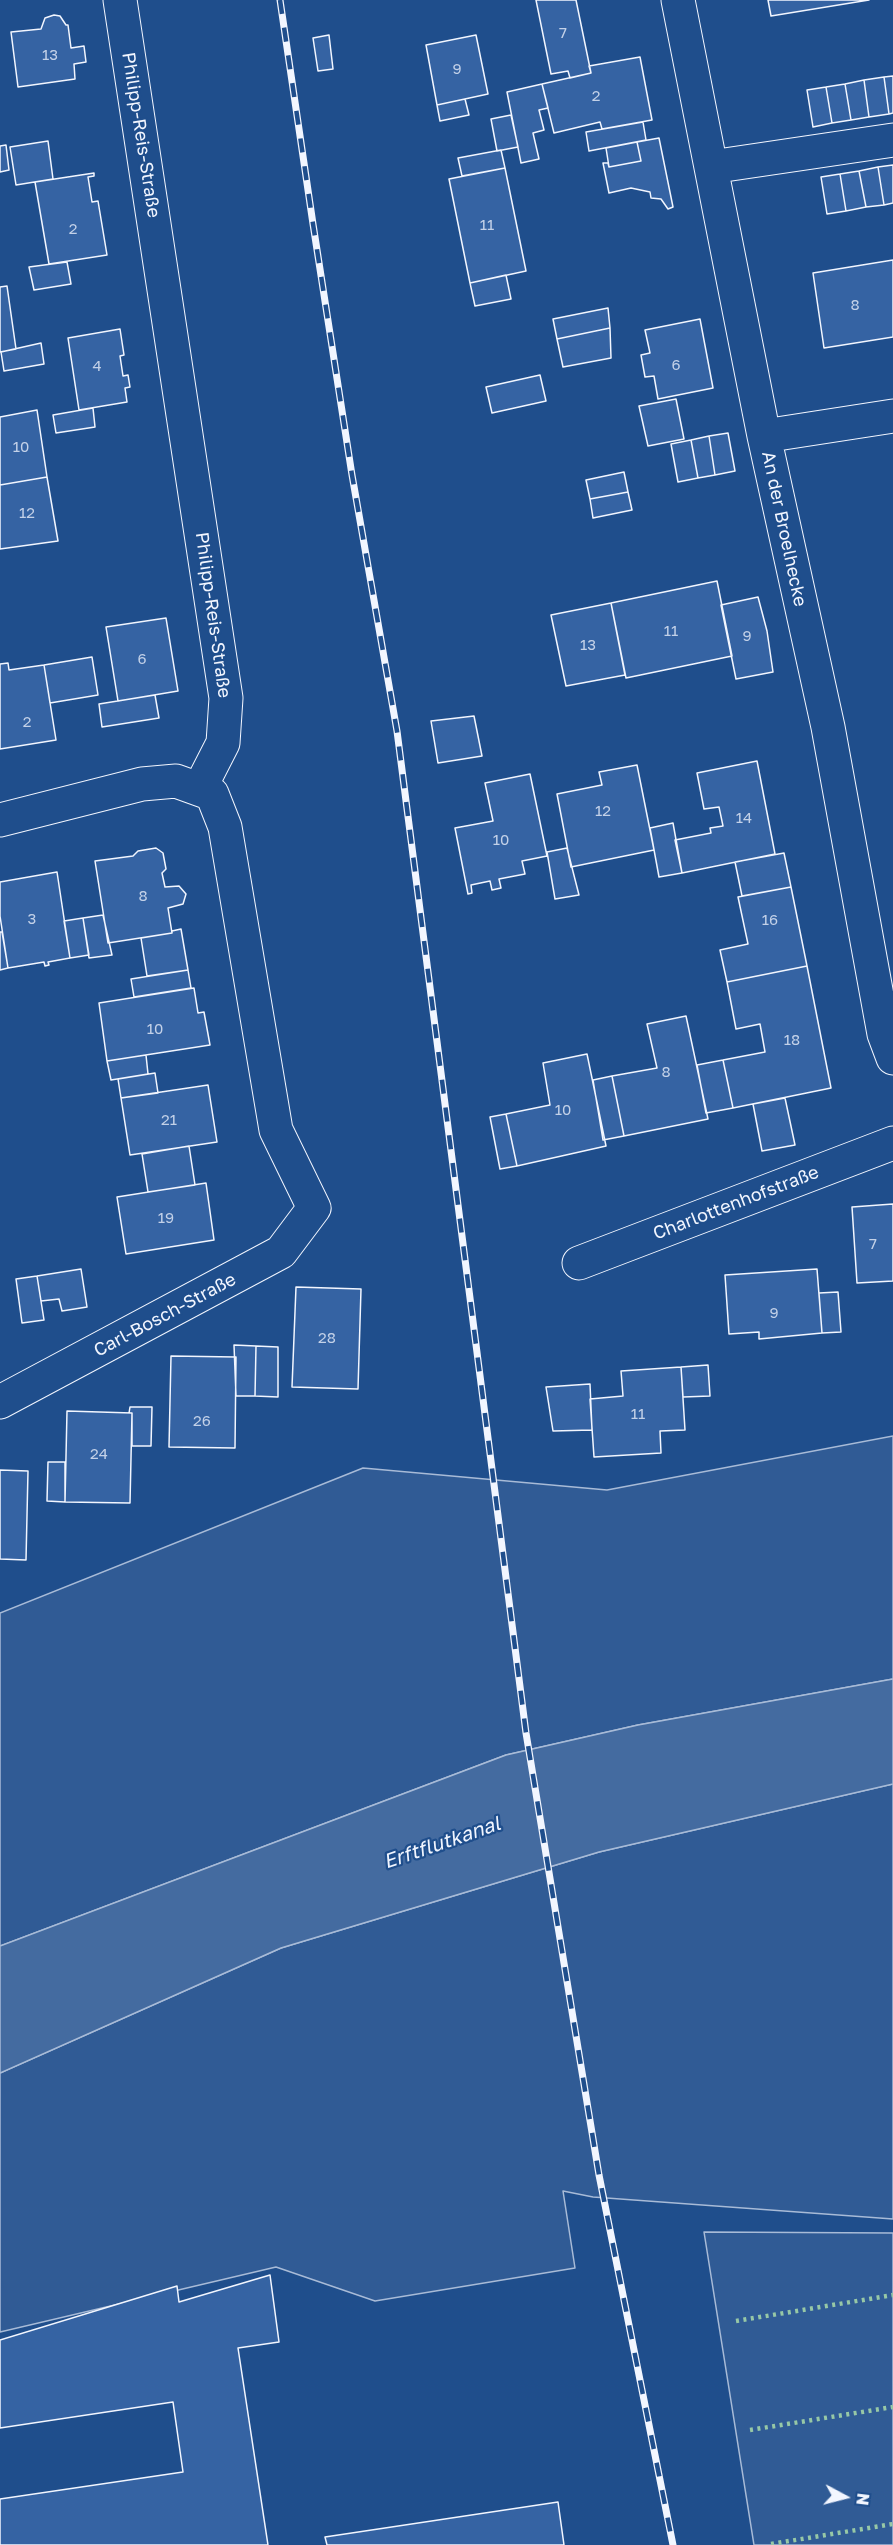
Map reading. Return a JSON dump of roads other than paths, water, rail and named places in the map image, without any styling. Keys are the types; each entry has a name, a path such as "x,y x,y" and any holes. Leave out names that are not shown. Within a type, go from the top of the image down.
{"street":[{"name":"Philipp-Reis-Straße","path":"120,0 226,698 223,742 200,788"},
{"name":"An der Broelhecke","path":"678,0 764,436 828,727 884,1034 893,1058"},
{"path":"711,167 893,140"},
{"path":"764,436 893,416"},
{"path":"0,820 142,784 176,781 200,788"},
{"name":"Carl-Bosch-Straße","path":"0,1402 281,1252 314,1208 276,1130 225,827 212,794 200,788"},
{"name":"Charlottenhofstraße","path":"579,1263 893,1143"}],"water":[{"name":"Erftflutkanal","path":"893,1679 893,1784 599,1852 281,1948 0,2073 0,1946 506,1755 638,1725"}],"railway":[{"path":"280,0 352,475 397,731 526,1733 599,2175 673,2545"}]}
